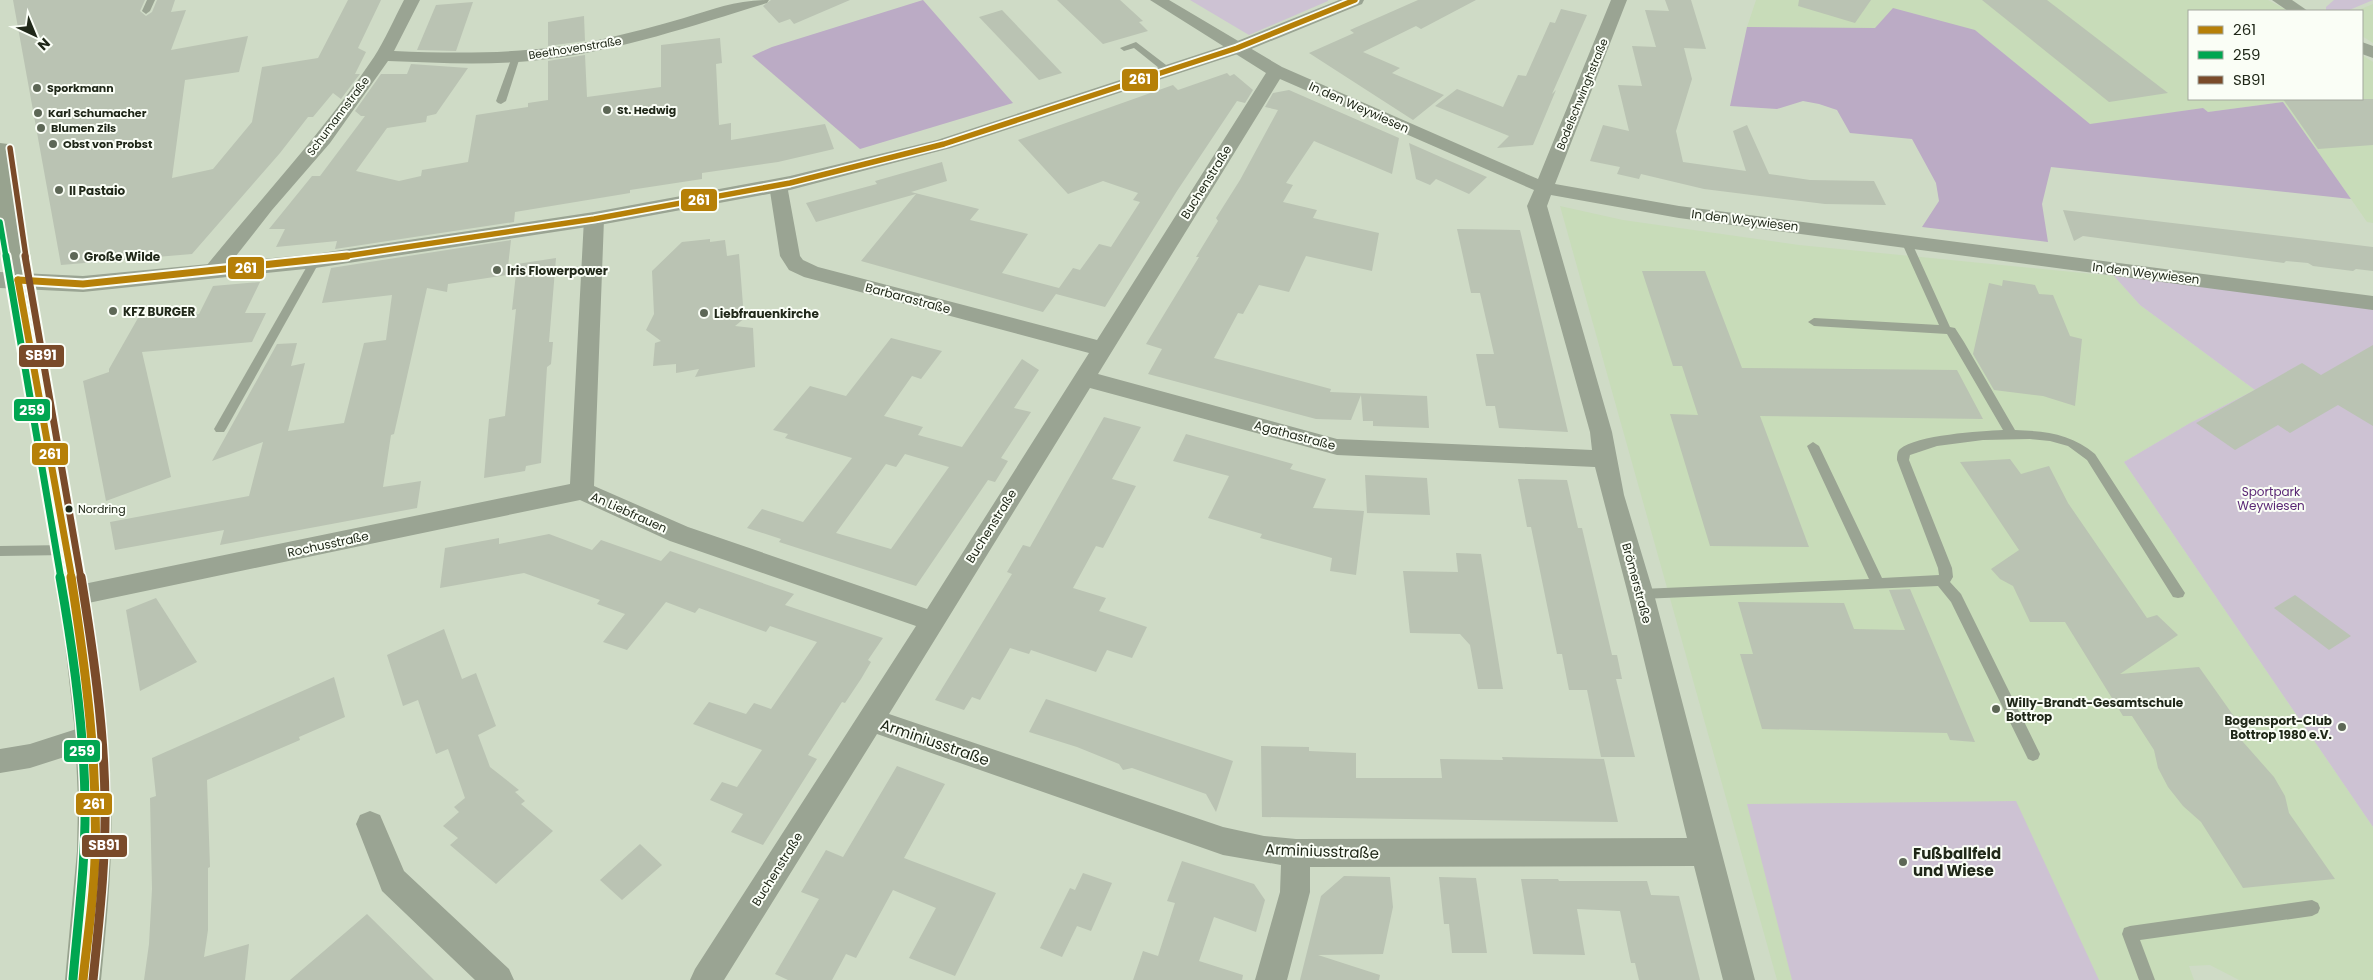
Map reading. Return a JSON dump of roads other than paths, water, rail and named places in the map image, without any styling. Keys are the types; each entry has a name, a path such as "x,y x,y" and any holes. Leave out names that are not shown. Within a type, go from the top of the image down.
{"main road":[{"path":"0,150 9,280 67,550 86,679 92,736 95,859 83,980"}],"street":[{"name":"Schumannstraße","path":"214,270 264,206 324,139 383,56 412,0"},
{"name":"Beethovenstraße","path":"383,56 516,57 583,49 627,39 759,0"},
{"name":"In den Weywiesen","path":"1158,0 1276,71 1544,188 1679,212 2373,303"},
{"path":"9,280 83,284 314,261 594,219 778,185 944,144 1237,48 1355,0"},
{"name":"Bodelschwinghstraße","path":"1544,188 1619,0"},
{"path":"2286,1 2299,10"},
{"name":"Buchenstraße","path":"706,980 872,720 1083,378 1276,71"},
{"name":"Barbarastraße","path":"778,185 790,256 796,265 811,272 1102,349"},
{"name":"Brömerstraße","path":"1544,188 1537,206 1601,432 1604,459 1641,594 1704,852 1739,980"},
{"name":"An Liebfrauen","path":"594,219 582,491 679,534 932,621"},
{"name":"Agathastraße","path":"1083,378 1336,447 1604,459"},
{"name":"Rochusstraße","path":"74,596 582,491"},
{"name":"Arminiusstraße","path":"872,720 1223,841 1264,850 1296,853 1704,852"},
{"path":"0,761 30,756 92,736"},
{"path":"370,824 393,881 498,980"},
{"path":"1271,980 1295,892 1296,853"}],"lane":[{"path":"146,11 151,0"},
{"path":"1124,48 1136,45 1167,70"},
{"path":"501,101 516,57"},
{"path":"1906,242 1946,328 1960,345 2012,435"},
{"path":"220,428 314,261"},
{"path":"1814,322 1946,328"},
{"path":"1641,594 1941,581 1946,577 1945,568 1902,455 1907,450 1926,443 1970,437 2012,435 2048,436 2064,440 2082,449 2098,467 2178,593"},
{"path":"1813,446 1878,584"},
{"path":"0,551 67,550"},
{"path":"1941,581 1956,598 2033,754"},
{"path":"2147,980 2130,934 2312,908"}],"place":[{"name":"Sporkmann","path":"37,88"},
{"name":"St. Hedwig","path":"607,110"},
{"name":"Karl Schumacher","path":"38,113"},
{"name":"Blumen Zils","path":"41,128"},
{"name":"Obst von Probst","path":"53,144"},
{"name":"Il Pastaio","path":"59,190"},
{"name":"Große Wilde","path":"74,256"},
{"name":"Iris Flowerpower","path":"497,270"},
{"name":"KFZ BURGER","path":"113,311"},
{"name":"Liebfrauenkirche","path":"704,313"},
{"name":"Nordring","path":"69,509"},
{"name":"Willy-Brandt-Gesamtschule Bottrop","path":"1996,709"},
{"name":"Bogensport-Club Bottrop 1980 e.V.","path":"2342,727"},
{"name":"Fußballfeld und Wiese","path":"1903,862"}],"park label":[{"name":"Sportpark Weywiesen","path":"2271,498"}]}
